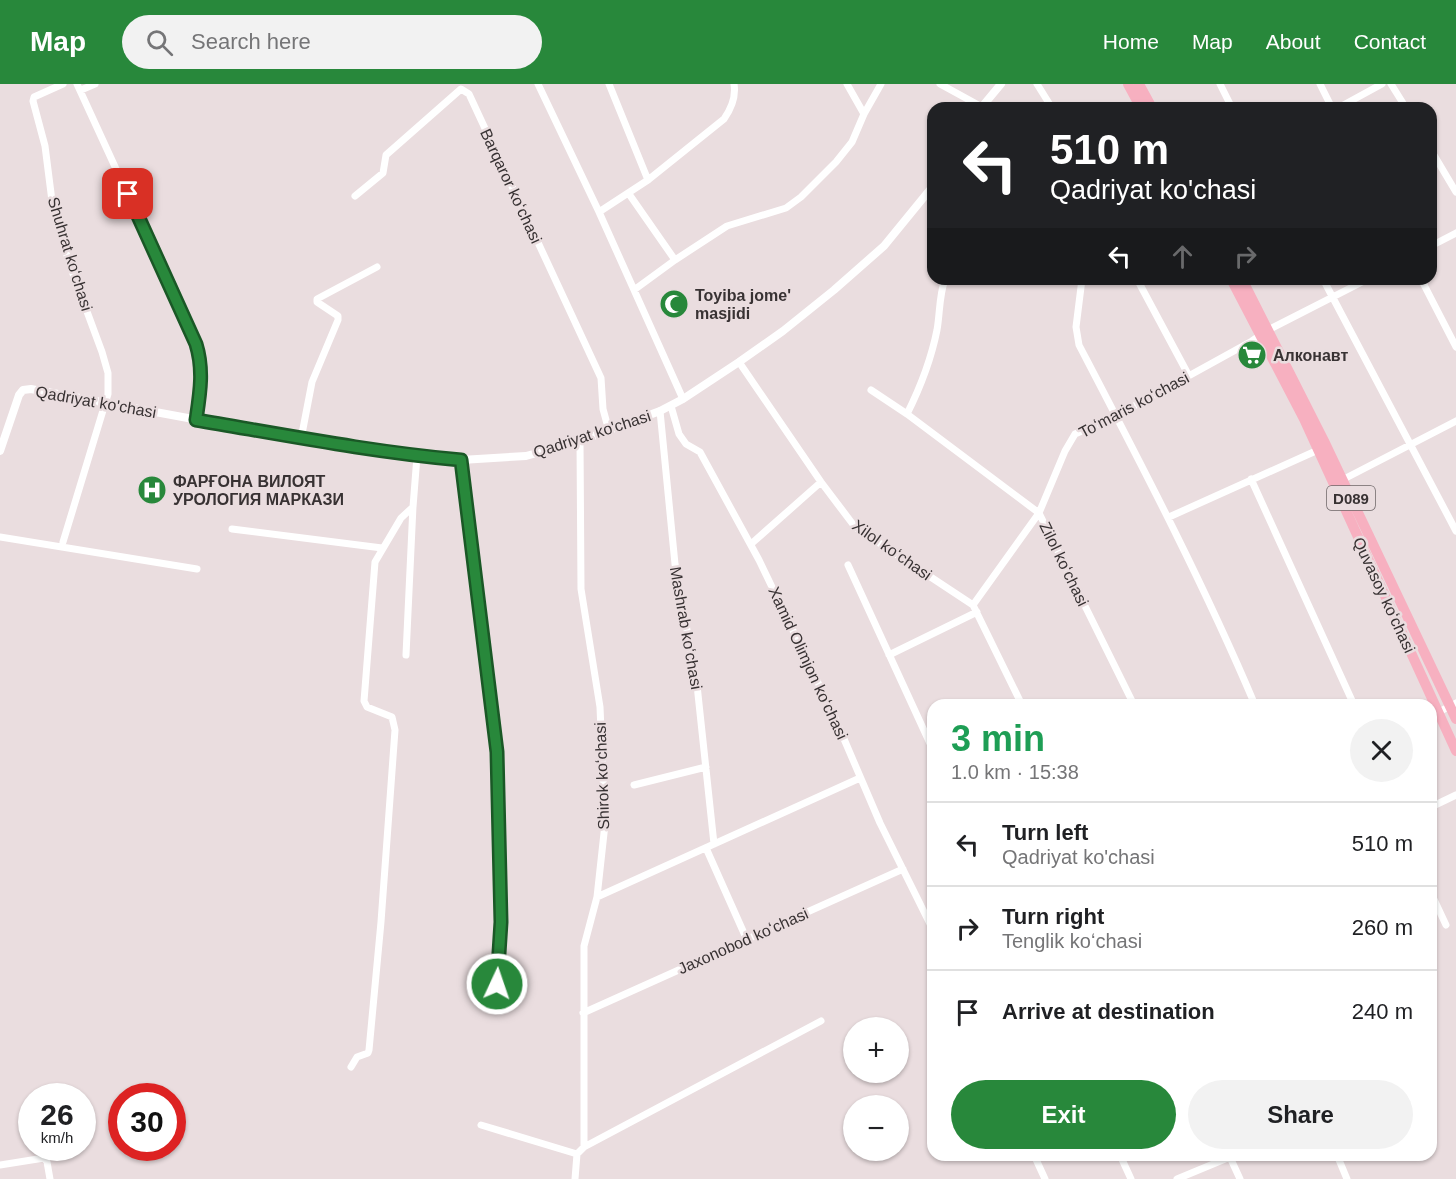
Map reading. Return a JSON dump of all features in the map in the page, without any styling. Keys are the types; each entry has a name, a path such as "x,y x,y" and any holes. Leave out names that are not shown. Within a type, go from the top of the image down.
{"main road":[{"path":"1128,84 1138,102"},
{"path":"1139,84 1149,102"},
{"name":"Quvasoy koʻchasi","path":"1235,285 1264,333 1342,480 1453,704 1456,718"},
{"name":"Quvasoy koʻchasi","path":"1244,285 1428,699"},
{"name":"Quvasoy koʻchasi","path":"1437,718 1456,751"}],"street":[{"name":"Shuhrat koʻchasi","path":"63,84 34,98 33,101 45,146 52,201 69,263 108,373 108,394 105,404"},
{"path":"94,84 79,87 196,344 201,360 202,378 196,420"},
{"path":"538,84 599,212 683,399"},
{"path":"609,84 648,180"},
{"path":"599,212 648,180 724,119 732,105 734,84"},
{"path":"847,84 864,114"},
{"path":"634,290 727,226 778,211 793,203 836,162 856,135 864,114 881,84"},
{"path":"940,84 972,102"},
{"path":"987,102 1001,84"},
{"path":"1037,84 1048,102"},
{"path":"1220,84 1230,102"},
{"path":"1320,84 1329,102"},
{"path":"1349,102 1382,84"},
{"path":"1391,84 1402,102"},
{"name":"Barqaror koʻchasi","path":"355,196 383,173 386,155 461,90 469,94 601,378 603,409 609,431"},
{"path":"1437,160 1456,192"},
{"path":"629,194 675,260"},
{"name":"Qadriyat ko'chasi","path":"0,451 15,403 23,390 31,389 301,439 417,456 461,460 526,456 609,431 660,411 683,399 739,362 825,297 885,246 927,194"},
{"path":"1437,243 1456,233"},
{"path":"301,439 312,382 338,320 338,316 317,302 317,298 377,267"},
{"path":"907,414 927,371 938,327 943,285"},
{"path":"1081,285 1076,327 1079,345 1169,517 1223,630 1252,699"},
{"path":"1140,285 1190,376"},
{"path":"1326,285 1456,531"},
{"name":"Toʻmaris koʻchasi","path":"973,605 1039,513 1065,450 1075,434 1116,416 1264,333 1357,285"},
{"path":"1424,285 1456,347"},
{"name":"Xilol koʻchasi","path":"739,362 821,483 855,527 973,605 1019,699"},
{"name":"Zilol koʻchasi","path":"871,390 907,414 1039,513 1131,699"},
{"path":"63,542 105,404"},
{"name":"Xamid Olimjon koʻchasi","path":"671,406 679,434 686,444 700,452 751,544 835,718 927,918"},
{"name":"Mashrab koʻchasi","path":"660,411 675,564 697,684 706,767 710,846 747,940"},
{"path":"1342,480 1456,422"},
{"name":"Shirok koʻchasi","path":"580,441 581,589 600,706 605,825 597,897 584,945 584,1147"},
{"path":"1169,517 1316,446"},
{"path":"406,655 417,456"},
{"path":"461,460 497,752 501,922 497,984"},
{"path":"1251,479 1350,699"},
{"path":"751,544 821,483"},
{"path":"351,1067 357,1057 368,1053 369,1050 382,916 394,740 392,717 367,707 363,701 375,562 401,518 413,507 413,504"},
{"path":"232,529 382,548"},
{"path":"0,537 197,569"},
{"path":"848,565 927,737"},
{"path":"889,655 977,612"},
{"path":"1437,714 1453,704"},
{"path":"634,785 706,767"},
{"path":"597,897 861,778"},
{"path":"1437,804 1456,795"},
{"name":"Jaxonobod koʻchasi","path":"583,1013 903,869"},
{"path":"1437,906 1446,925"},
{"path":"575,1179 577,1154 584,1147 821,1021"},
{"path":"481,1125 577,1154"},
{"path":"0,1165 44,1158 50,1179"},
{"path":"1037,1161 1045,1179"},
{"path":"1123,1161 1131,1179"},
{"path":"1177,1179 1218,1161"},
{"path":"1231,1161 1240,1179"},
{"path":"1340,1161 1347,1179"}],"place":[{"name":"Toyiba jome' masjidi","path":"674,304"},
{"name":"Алконавт","path":"1252,355"},
{"name":"ФАРҒОНА ВИЛОЯТ УРОЛОГИЯ МАРКАЗИ","path":"152,490"}],"route":[{"path":"128,194 196,344 201,360 202,378 196,420 413,456 461,460 497,752 501,922 497,984"}]}
